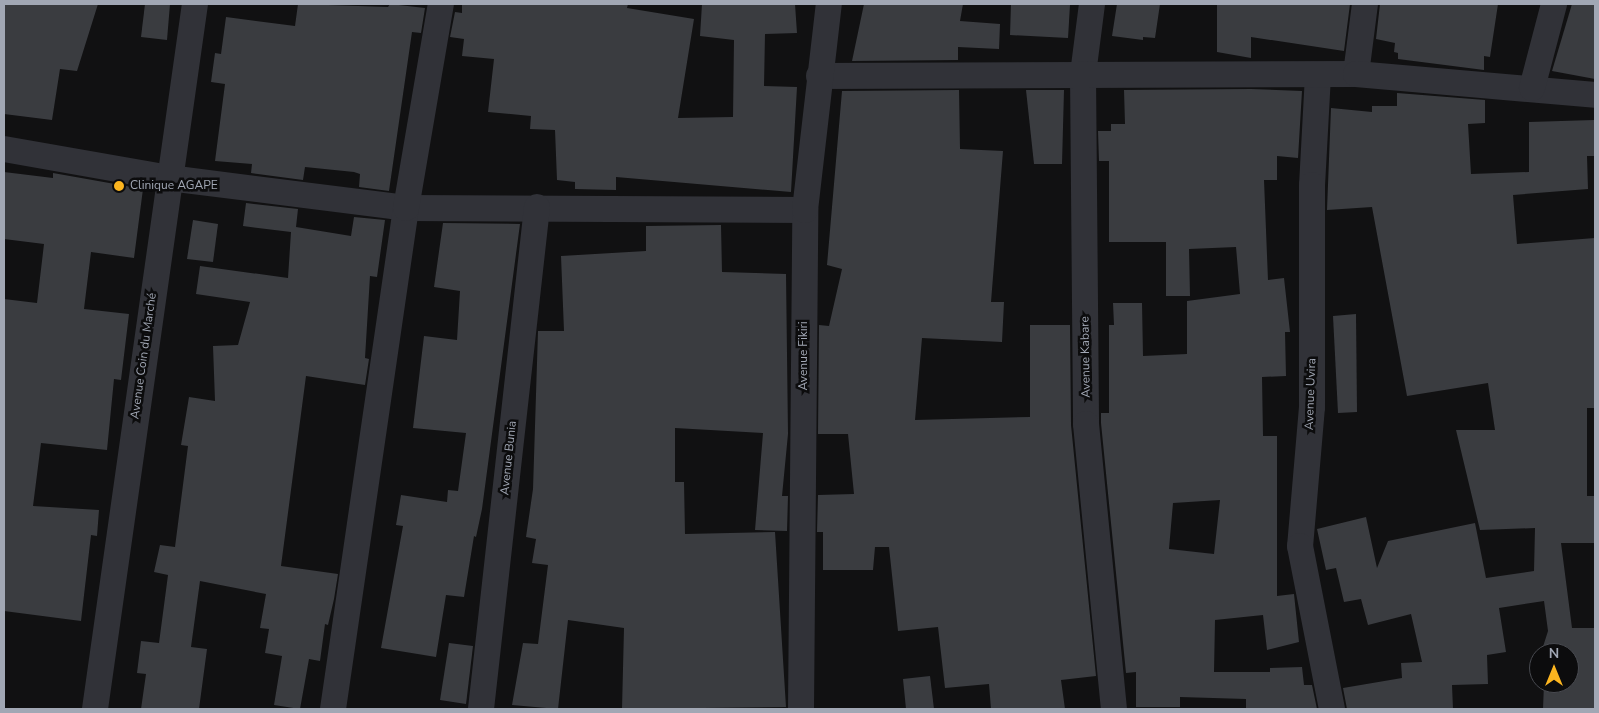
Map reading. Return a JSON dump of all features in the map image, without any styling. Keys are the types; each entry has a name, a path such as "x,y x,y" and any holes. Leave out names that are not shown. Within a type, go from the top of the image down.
{"street":[{"name":"Avenue Coin du Marché","path":"95,709 195,4"},
{"path":"333,709 406,208 441,4"},
{"name":"Avenue Fikiri","path":"801,709 805,210 818,76 829,4"},
{"name":"Avenue Kabare","path":"1092,4 1083,74 1086,424 1114,709"},
{"path":"1356,74 1366,4"},
{"path":"1532,88 1554,4"},
{"path":"818,76 1356,74 1595,95"},
{"name":"Avenue Uvira","path":"1318,75 1312,185 1312,407 1300,546 1332,709"},
{"path":"4,150 169,178 406,208 537,207 805,210"},
{"name":"Avenue Bunia","path":"481,709 537,207"}],"building":[{"path":"4,4 98,4 77,71 60,69 52,120 4,114"},
{"path":"145,4 170,4 167,40 141,37"},
{"path":"298,4 388,7 390,4 425,8 421,33 412,32 389,191 359,187 360,174 354,172 305,167 303,180 251,173 252,164 215,161 225,84 211,82 215,53 221,54 226,17 295,26"},
{"path":"462,4 628,4 627,8 694,19 678,118 733,117 734,40 700,36 702,4 795,4 797,33 765,34 764,86 797,87 791,192 616,177 616,190 575,189 575,182 557,180 555,130 530,129 531,116 488,112 494,59 462,56 464,39 450,37 455,12 462,13"},
{"path":"864,4 963,4 960,21 1000,24 999,49 958,47 958,60 852,61"},
{"path":"1011,4 1070,5 1068,38 1010,35"},
{"path":"1117,4 1160,4 1155,38 1143,37 1143,40 1112,36"},
{"path":"1217,4 1350,4 1344,51 1251,37 1251,58 1217,52"},
{"path":"1380,4 1498,4 1490,57 1484,56 1484,70 1398,59 1398,53 1394,52 1395,43 1376,39"},
{"path":"1572,4 1595,4 1595,79 1552,71"},
{"path":"1251,89 1302,91 1298,158 1277,156 1277,180 1264,180 1268,280 1284,278 1290,332 1285,332 1286,376 1262,377 1263,436 1277,436 1277,596 1294,594 1299,642 1267,650 1263,615 1215,620 1214,672 1270,672 1270,668 1302,667 1304,685 1312,685 1317,709 1246,709 1246,699 1180,697 1180,707 1136,707 1136,672 1126,673 1101,423 1101,413 1109,413 1109,325 1114,325 1113,303 1142,303 1143,356 1187,354 1187,301 1240,294 1236,247 1189,249 1190,296 1166,296 1166,242 1109,242 1109,161 1099,161 1098,131 1111,131 1111,124 1125,124 1124,90","holes":["1220,500 1214,554 1169,549 1173,503"]},
{"path":"959,90 960,149 1003,151 991,302 1004,302 1002,342 922,338 915,420 1030,417 1030,325 1070,325 1071,425 1096,676 1061,680 1065,709 991,709 989,684 945,688 938,627 898,631 889,547 875,547 873,570 823,570 823,532 817,532 818,495 854,494 848,434 818,434 819,325 829,326 842,269 827,265 842,91"},
{"path":"1026,90 1064,90 1062,164 1034,164"},
{"path":"1397,93 1485,100 1485,123 1468,124 1471,174 1529,172 1529,122 1594,120 1594,156 1587,156 1588,189 1513,195 1517,244 1595,238 1595,408 1587,408 1587,496 1595,496 1595,543 1561,543 1572,628 1595,628 1595,709 1543,709 1544,693 1579,693 1579,643 1544,643 1548,631 1544,601 1499,608 1506,652 1487,655 1488,684 1452,685 1453,709 1347,709 1343,688 1402,678 1401,663 1422,662 1411,614 1368,625 1361,599 1344,602 1336,568 1326,570 1317,529 1366,517 1377,568 1388,541 1475,523 1486,578 1534,571 1535,528 1480,530 1456,430 1495,430 1488,383 1407,396 1372,207 1327,210 1331,108 1372,112 1372,106 1397,106"},
{"path":"4,172 53,178 53,173 143,189 134,258 91,252 84,309 129,314 121,380 114,379 107,450 41,443 33,506 99,510 97,536 91,535 81,621 4,611 4,299 37,303 44,244 4,239"},
{"path":"246,203 298,209 296,227 351,236 354,217 385,220 377,277 370,276 365,358 369,359 365,385 306,376 281,566 338,574 334,599 328,625 325,624 320,661 309,659 300,709 274,705 282,656 265,653 269,629 260,628 266,594 200,581 191,647 207,649 199,709 141,709 146,674 137,673 141,641 159,643 168,575 154,572 160,545 175,547 188,446 181,445 189,397 215,401 213,346 238,345 250,302 196,294 200,266 288,278 291,232 243,226"},
{"path":"193,220 218,224 213,262 187,259"},
{"path":"443,223 520,224 482,509 476,537 474,536 464,597 446,595 436,657 381,648 403,526 396,525 401,495 447,502 448,490 458,491 466,433 413,428 424,336 457,340 460,291 434,287"},
{"path":"721,225 722,272 786,274 788,434 782,496 788,496 787,531 755,530 763,433 675,428 675,482 684,482 685,534 775,532 786,707 622,709 624,628 568,620 558,709 512,705 523,643 538,644 548,565 532,563 536,539 526,537 533,489 538,331 564,331 561,256 646,251 646,226"},
{"path":"1356,314 1357,412 1338,413 1333,316"},
{"path":"449,643 473,646 466,704 440,700"},
{"path":"930,676 934,709 906,709 903,679"}],"place":[{"name":"Clinique AGAPE","path":"119,186"}]}
